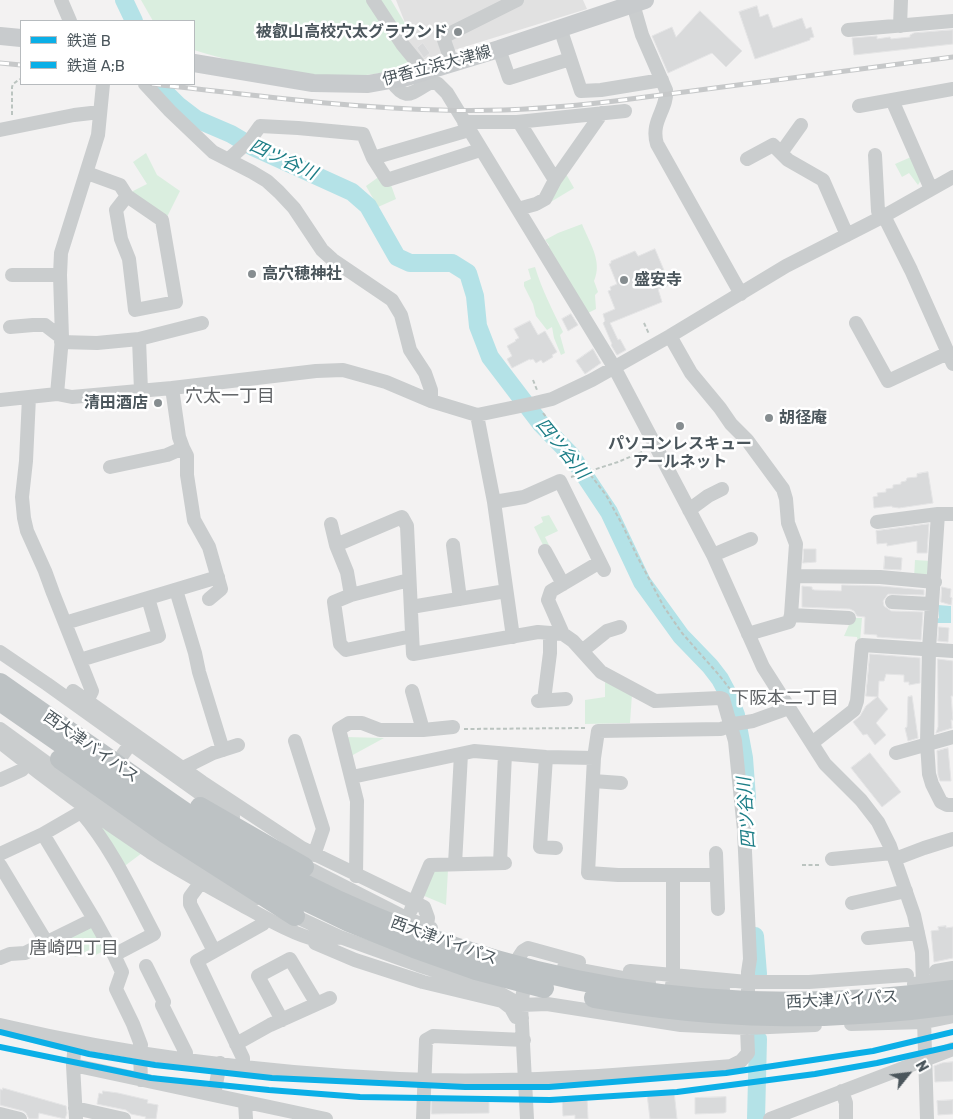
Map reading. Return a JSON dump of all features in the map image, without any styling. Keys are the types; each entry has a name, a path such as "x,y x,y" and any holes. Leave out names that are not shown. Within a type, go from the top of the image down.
{"highway":[{"path":"0,667 192,795 309,861"},
{"name":"西大津バイパス","path":"0,683 235,845 297,880 353,907 418,934 478,955 537,972 588,983 654,993 734,1001 792,1003 854,1001 908,997 953,990"},
{"name":"西大津バイパス","path":"0,701 171,820 289,894 349,922 476,970 535,986 644,1007 733,1016 855,1016 953,1005"},
{"path":"0,715 113,798 161,839 295,916"}],"main road":[{"name":"伊香立浜大津線","path":"195,63 313,83 368,84 425,72 452,64 638,2"},
{"path":"0,36 20,38"}],"street":[{"path":"61,0 70,20"},
{"path":"372,0 402,44 425,72"},
{"path":"452,64 444,40 447,34 517,0"},
{"path":"900,26 901,0"},
{"path":"638,2 642,35 662,80 666,95 656,122 654,134 657,144 741,294"},
{"path":"848,30 953,21"},
{"path":"560,28 581,91 601,90 662,80"},
{"path":"499,49 509,78 570,59"},
{"path":"391,80 396,89 404,94 416,92 432,82 438,84 447,93 614,367 712,555 763,667 824,764 861,800 878,822 906,891 922,952 927,1119"},
{"path":"57,394 61,340 61,252 98,135 103,85"},
{"path":"146,85 213,152 267,181 279,192 294,208 322,250 333,260 392,300 401,315 410,350 425,373 431,390 432,401"},
{"path":"859,107 953,89"},
{"path":"892,100 932,189"},
{"path":"373,158 466,126 625,111"},
{"path":"6,129 74,115 100,112"},
{"path":"518,209 536,204 545,199 554,180 602,113"},
{"path":"519,122 554,180"},
{"path":"781,153 801,125"},
{"path":"229,159 246,144 260,126 363,134 373,158 387,180 480,150"},
{"path":"747,159 773,144 798,166 823,180 848,235"},
{"path":"856,324 888,381 951,359 911,270 878,211 875,154"},
{"path":"87,173 120,185 127,196 162,220 176,302 135,310 128,259 121,239 116,210 127,196"},
{"path":"0,400 57,394 72,397 141,391 316,371 343,370 386,382 432,401 477,415 529,405 552,399 592,380 670,336 786,266 883,217 953,177"},
{"path":"12,274 60,275"},
{"path":"10,327 33,324 45,325 61,340 97,343 138,339 202,323"},
{"path":"670,336 691,373 731,424 747,440 783,489 786,499 788,523 796,544 791,615 789,622 748,634"},
{"path":"138,339 141,391"},
{"path":"172,388 179,437 187,456 187,475 194,520 209,548 222,589 209,600"},
{"path":"29,397 22,497 24,518 27,531 45,571 92,691 88,701"},
{"path":"477,415 494,502 513,637"},
{"path":"110,467 167,455 183,448"},
{"path":"494,502 524,497 560,481 602,566 551,591 548,600 556,633 550,653 541,701 566,699"},
{"path":"689,510 708,496 722,489"},
{"path":"877,522 938,514 953,514"},
{"path":"938,514 935,582 931,604 927,743 929,774 932,784 941,802 947,806 953,805"},
{"path":"336,545 402,517 407,526 413,654 538,632 556,633 573,641 600,672 655,701 723,699 735,724 744,830 750,959 748,987"},
{"path":"331,524 336,545 347,572 351,595"},
{"path":"712,555 751,539"},
{"path":"453,545 460,599"},
{"path":"545,551 563,584"},
{"path":"794,576 880,577 935,582"},
{"path":"65,623 218,577"},
{"path":"410,580 351,595 334,602 340,644 346,650 412,636"},
{"path":"176,590 195,653 194,673 223,750"},
{"path":"411,607 506,591"},
{"path":"80,660 159,636 148,598"},
{"path":"892,602 931,604"},
{"path":"791,615 849,618"},
{"path":"582,651 607,631 620,627"},
{"path":"0,641 268,826 309,861 408,919 466,942 524,959 648,983 766,987 818,992 875,983 907,975"},
{"path":"812,743 854,710 857,701 862,645 953,651"},
{"path":"0,652 55,689 192,795"},
{"path":"412,691 423,730"},
{"path":"716,875 673,876 588,873 594,758 598,731 721,729 788,708"},
{"path":"356,876 357,801 340,729 348,723 362,724 380,730 423,730 453,727"},
{"path":"0,730 161,839"},
{"path":"0,854 43,834 83,809 136,735"},
{"path":"896,753 953,737"},
{"path":"295,741 323,829 309,861"},
{"path":"0,742 83,809 150,852 267,918 317,944 355,960 423,982 502,1000 511,1008 516,1017 522,1011 547,1004 681,1025 747,1028 925,1022 953,1016"},
{"path":"183,768 213,753 238,745"},
{"path":"352,777 474,751 546,757 594,758"},
{"path":"456,864 461,754"},
{"path":"408,919 413,902 430,865 503,863 504,754"},
{"path":"546,757 540,846 556,848"},
{"path":"0,780 22,770 27,763"},
{"path":"593,781 621,782"},
{"path":"83,809 114,860 154,934 114,955"},
{"path":"43,834 94,919 122,972 116,989 133,1024 140,1049 141,1080"},
{"path":"832,859 893,856 953,839"},
{"path":"716,853 718,909"},
{"path":"309,861 356,876 424,908 428,918 427,926"},
{"path":"0,866 47,943"},
{"path":"673,876 673,976"},
{"path":"202,882 190,898 190,904 214,951"},
{"path":"852,903 906,891"},
{"path":"295,916 340,937 492,989 522,1011"},
{"path":"243,1066 244,1058 198,961 263,924 267,918"},
{"path":"0,958 10,954 25,953 94,919"},
{"path":"868,938 918,934"},
{"path":"304,936 318,941 340,937"},
{"path":"527,1119 522,1011 523,951 528,948 592,965 748,987"},
{"path":"282,1020 258,976 290,958 317,1004"},
{"path":"146,966 164,1002 162,1006 186,1053 184,1059"},
{"path":"936,971 953,968"},
{"path":"875,983 923,984 953,978"},
{"path":"236,1044 330,998"},
{"path":"0,1025 75,1042 140,1049 184,1059 288,1071 400,1079 525,1079 606,1076 730,1066 742,1061 748,1053 747,1028"},
{"path":"423,1119 426,1040 433,1036 524,1040"},
{"path":"75,1042 73,1065 75,1113 124,1119"},
{"path":"770,1119 953,1049"},
{"path":"214,1095 220,1063"},
{"path":"73,1065 326,1119"},
{"path":"842,1091 846,1103 846,1119"},
{"path":"245,1102 246,1119"},
{"path":"0,1114 20,1119"}],"path":[{"path":"6,129 12,87 20,79"},
{"path":"533,380 535,385"},
{"path":"529,405 606,495 623,526 640,564 664,607 682,633 719,674 732,694"},
{"path":"580,474 618,462 655,445"},
{"path":"453,727 453,729 501,730 592,728 598,731"},
{"path":"802,865 830,864 832,859"}],"shaded area":[{"name":"被叡山高校穴太グラウンド","path":"396,0 583,0 587,9 422,60 403,39 406,25"}],"green space":[{"path":"141,0 367,0 413,66 356,76 315,75 274,70 195,50 195,20 152,20"},
{"path":"376,0 391,0 406,25 403,39"},
{"path":"146,153 157,175 180,191 167,217 131,192 147,184 133,162"},
{"path":"911,157 921,180 918,185 909,173 902,177 895,164"},
{"path":"566,174 574,188 549,203"},
{"path":"380,176 391,185 396,199 378,207 366,186"},
{"path":"582,224 594,252 597,266 594,281 598,292 595,295 596,309 588,313 547,248 549,245 545,240"},
{"path":"535,267 544,292 563,332 560,335 565,353 561,355 552,327 547,330 536,316 533,304 524,286 524,282 531,279 528,269"},
{"path":"549,515 558,531 545,537 549,545 544,547 534,527 543,522 541,517"},
{"path":"915,560 931,561 930,580 914,578"},
{"path":"852,618 862,618 860,642 858,642 857,637 844,636"},
{"path":"605,682 632,694 630,723 585,724 585,700 605,697"},
{"path":"346,737 384,738 351,756"},
{"path":"87,813 142,853 122,868"},
{"path":"432,868 448,870 446,905 422,895"},
{"path":"91,925 105,950 94,956 89,950 75,957 65,939"}],"water":[{"path":"938,605 951,606 951,623 937,623 939,618"}],"building":[{"path":"757,6 760,17 768,14 773,28 802,18 806,29 811,27 814,37 755,59 739,12"},
{"path":"700,11 742,51 726,67 712,53 668,73 652,36 672,27 676,37"},
{"path":"953,30 953,44 854,55 852,38 877,36 877,39 890,37 891,39 910,37 914,33"},
{"path":"423,43 430,53 424,58 417,48"},
{"path":"655,249 666,275 671,272 676,283 658,289 662,302 610,323 618,340 620,339 626,350 617,355 603,323 605,321 603,314 615,309 608,291 611,290 610,287 617,284 609,264 611,261 635,251 638,256"},
{"path":"571,314 578,325 568,331 562,319"},
{"path":"530,321 538,335 545,331 557,352 543,363 541,360 536,363 533,359 530,359 512,368 507,359 512,356 507,346 519,338 514,329"},
{"path":"593,349 601,363 585,374 576,361"},
{"path":"928,472 933,503 899,508 892,506 874,508 873,497 878,496 877,493 886,492 886,489 893,488 893,485 901,484 907,478 917,477 917,474"},
{"path":"929,524 927,553 917,553 917,541 887,546 887,543 877,544 876,531"},
{"path":"804,549 816,549 816,562 803,563"},
{"path":"885,556 902,558 901,570 884,569"},
{"path":"842,585 924,590 924,595 888,594 883,601 884,606 891,611 923,612 921,640 877,637 877,635 864,634 865,617 857,616 850,609 802,607 802,586 812,587 814,590 841,591"},
{"path":"942,587 951,589 951,605 941,602"},
{"path":"939,627 949,628 948,642 938,641"},
{"path":"870,654 920,658 920,683 909,685 909,682 904,682 904,675 886,674 884,681 879,681 878,697 888,709 876,723 886,735 875,745 867,734 863,735 853,722 860,716 866,706 877,697 866,696"},
{"path":"938,659 953,661 953,696 951,696 953,720 951,720 952,728 936,733 938,727"},
{"path":"912,696 918,738 908,741 905,728 907,727 908,697"},
{"path":"948,748 951,781 940,781 937,751"},
{"path":"870,753 901,792 882,807 851,768"},
{"path":"946,926 946,928 953,927 953,958 934,962 931,931 939,930 938,927"},
{"path":"953,1062 953,1081 935,1082 934,1066"},
{"path":"3,1088 66,1106 67,1113 65,1119 39,1113 38,1119 29,1119 23,1111 0,1105 0,1089 2,1090"},
{"path":"103,1091 148,1100 147,1103 158,1105 156,1119 145,1119 146,1117 131,1114 126,1110 97,1104 99,1093 102,1094"},
{"path":"674,1091 677,1119 650,1119 647,1094"},
{"path":"587,1096 588,1119 575,1119 575,1115 563,1116 562,1097"},
{"path":"726,1097 726,1112 695,1114 695,1098"},
{"path":"432,1100 489,1100 489,1113 432,1114"},
{"path":"953,1100 953,1114 938,1115 937,1101"}],"waterway":[{"name":"四ツ谷川","path":"124,0 134,20"},
{"name":"四ツ谷川","path":"161,85 164,91 179,106 196,119 352,192 368,206 397,257 410,263 452,263 468,273 475,296 478,326 490,357 541,424 571,455 609,512 642,582 681,636 720,679 728,694 736,715 744,758 747,798"},
{"name":"四ツ谷川","path":"755,936 758,974"},
{"name":"四ツ谷川","path":"756,1119 758,1039"}],"railway":[{"path":"161,85 296,100 404,109 506,110 615,101 953,57"},
{"path":"0,63 20,65"}],"rail line":[{"name":"B","path":"0,1032 89,1054 155,1065 272,1078 465,1087 549,1087 726,1073 873,1051 953,1032"},
{"name":"A;B","path":"0,1047 151,1078 269,1090 360,1097 550,1100 677,1092 815,1074 877,1063 953,1046"}],"place":[{"name":"被叡山高校穴太グラウンド","path":"458,32"},
{"name":"高穴穂神社","path":"252,274"},
{"name":"盛安寺","path":"624,280"},
{"name":"清田酒店","path":"158,403"},
{"name":"胡径庵","path":"769,418"},
{"name":"パソコンレスキュー アールネット","path":"680,426"}],"district":[{"name":"穴太一丁目","path":"230,397"},
{"name":"下阪本二丁目","path":"785,699"},
{"name":"唐崎四丁目","path":"74,949"}]}
